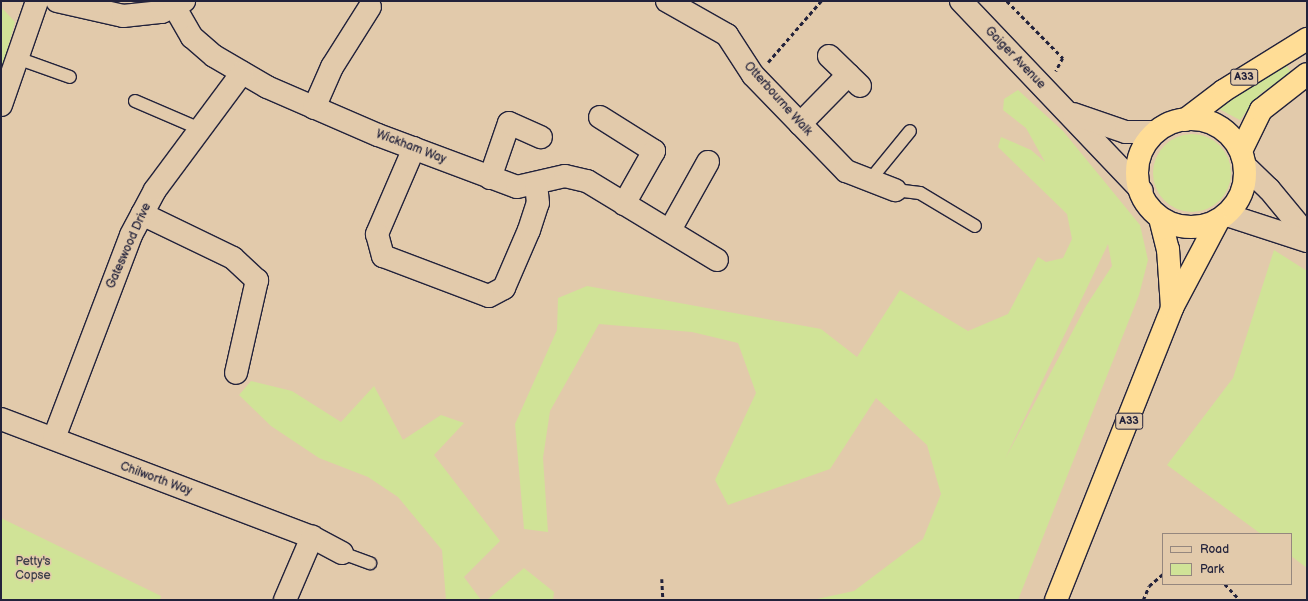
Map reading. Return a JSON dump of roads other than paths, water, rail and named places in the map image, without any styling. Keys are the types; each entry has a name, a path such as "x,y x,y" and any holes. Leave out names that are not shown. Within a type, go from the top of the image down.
{"highway":[{"name":"A33","path":"1184,120 1223,91 1307,39"},
{"path":"1243,159 1220,127 1184,120 1154,132 1137,160 1142,191 1160,218 1185,227 1222,219 1241,194 1243,159 1261,110 1307,74"},
{"name":"A33","path":"1160,218 1168,250 1172,308"},
{"name":"A33","path":"1056,600 1172,308 1222,219"}],"street":[{"path":"1,105 38,1"},
{"path":"58,1 123,16 162,12 179,4"},
{"name":"Otterbourne Walk","path":"667,1 727,35 753,75 846,171 895,190"},
{"name":"Gaiger Avenue","path":"961,1 1070,113 1142,191"},
{"name":"Wickham Way","path":"179,4 192,37 242,73 314,108 490,178 517,187 565,176 587,181 670,230 717,260"},
{"path":"314,108 332,67 370,7"},
{"path":"800,124 854,80 829,56"},
{"name":"Gateswood Drive","path":"54,438 88,342 142,214 198,128 242,73"},
{"name":"Gaiger Avenue","path":"1070,113 1126,132 1154,132"},
{"path":"600,117 654,150 624,204"},
{"path":"490,178 509,124 541,137"},
{"path":"414,148 377,234 383,256 489,296 504,288 520,252 538,203 536,183"},
{"path":"1243,159 1269,188 1307,235"},
{"path":"670,230 708,162"},
{"path":"142,214 233,258 257,280 236,373"},
{"path":"1222,219 1307,241"},
{"name":"Chilworth Way","path":"1,419 312,537 342,553"},
{"path":"286,600 312,537"}],"lane":[{"path":"17,58 70,77"},
{"path":"135,100 198,128"},
{"path":"870,180 910,131"},
{"path":"895,190 920,193 975,226"},
{"path":"342,553 370,563"}],"park label":[{"name":"Petty's Copse","path":"33,569"}]}
